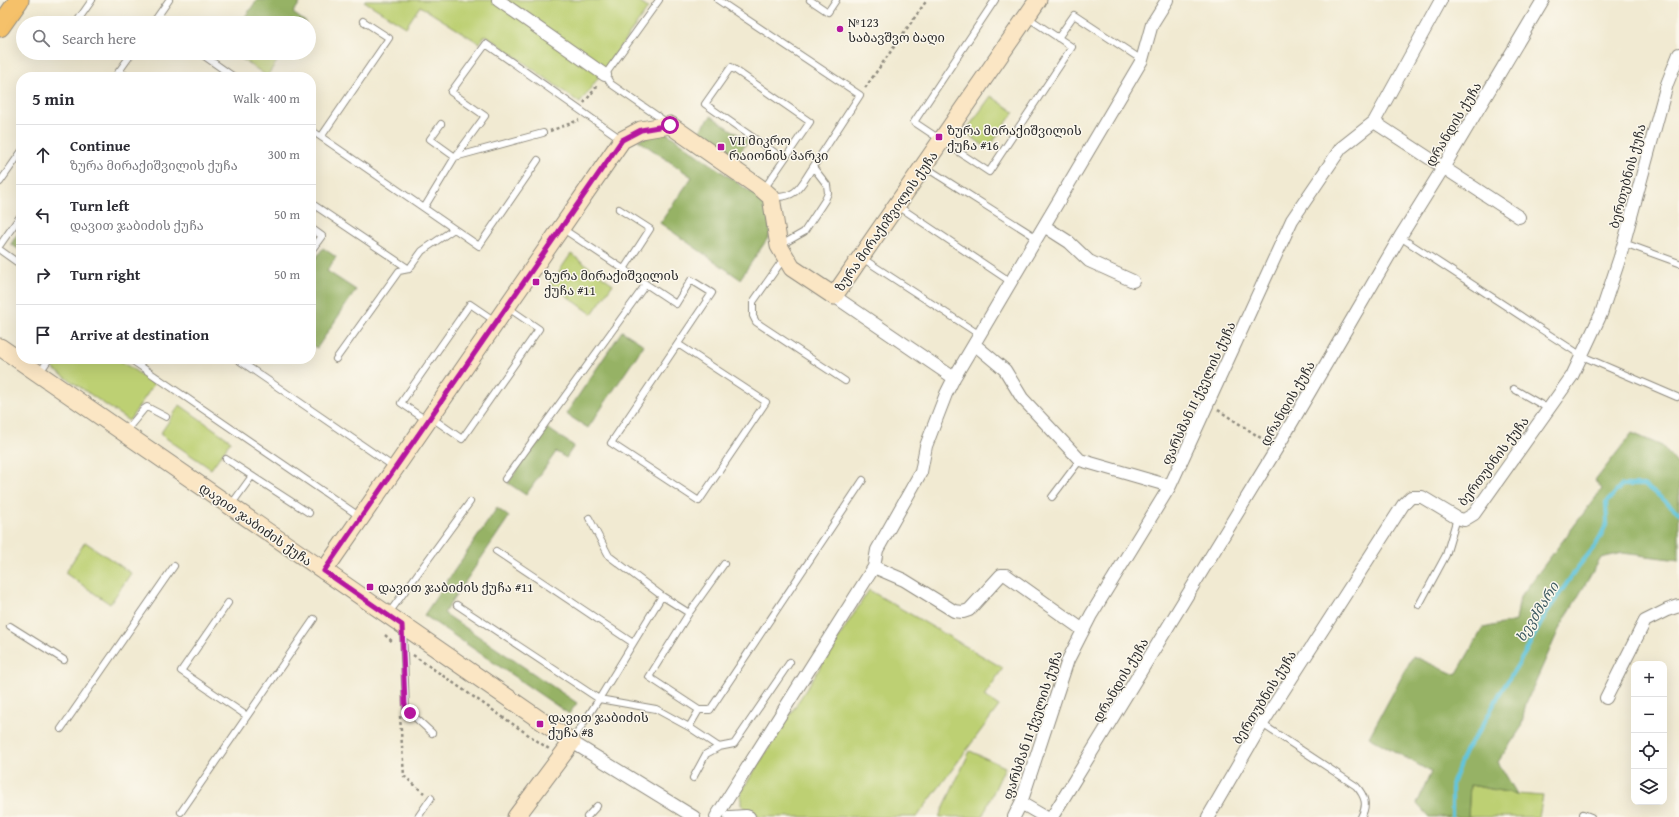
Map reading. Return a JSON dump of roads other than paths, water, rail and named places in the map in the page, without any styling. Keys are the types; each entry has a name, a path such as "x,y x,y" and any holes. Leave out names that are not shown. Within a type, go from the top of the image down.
{"main road":[{"path":"0,27 18,0"}],"street":[{"path":"498,0 605,75"},
{"name":"ზურა მირაქიშვილის ქუჩა","path":"782,252 792,268 834,296 1038,0"},
{"path":"716,817 874,567 877,550 921,472 926,446 946,394 954,378 1142,60 1152,24 1167,0"},
{"name":"ფარსმან II ქველის ქუჩა","path":"1014,817 1021,803 1068,660 1091,615 1170,486 1209,404 1292,220 1341,148 1374,122 1441,0"},
{"name":"დრანდის ქუჩა","path":"1052,817 1277,448 1400,237 1543,0"},
{"name":"ბერთუბნის ქუჩა","path":"1208,817 1262,724 1402,505 1411,497 1422,497 1457,518 1464,520 1474,514 1572,376 1601,314 1624,242 1667,84 1679,54"},
{"path":"1374,122 1519,217"},
{"path":"324,571 622,140 641,130 670,125 767,193 782,252"},
{"path":"1044,226 1069,242 1088,261 1133,282"},
{"path":"834,296 954,378"},
{"path":"977,339 1005,370 1022,398 1080,460 1170,486"},
{"name":"დავით ჯაბიძის ქუჩა","path":"0,347 16,358"},
{"name":"დავით ჯაბიძის ქუჩა","path":"25,364 572,742 694,817"},
{"path":"874,567 904,580 954,610 962,612 969,610 1001,575 1006,575 1083,630"},
{"path":"1606,698 1645,620 1666,610 1679,606"},
{"path":"518,816 572,742"},
{"path":"1021,803 1045,817"},
{"path":"730,817 749,817"}],"lane":[{"path":"81,16 92,0"},
{"path":"158,16 169,0"},
{"path":"659,0 605,75 611,84 670,125"},
{"path":"718,0 860,96 799,188 792,195 782,197 767,193 784,159 810,122 731,67 705,104 784,159"},
{"path":"810,0 828,12 836,0"},
{"path":"995,0 914,122 989,172 1072,47 1027,17"},
{"path":"1058,38 1074,14 1142,60"},
{"path":"321,137 389,38 363,20"},
{"path":"424,208 455,157 485,116 451,92 486,44 622,140"},
{"path":"119,71 127,60"},
{"path":"210,60 227,72"},
{"path":"441,124 430,139 455,157"},
{"path":"455,157 544,133"},
{"path":"316,134 479,246 538,160"},
{"path":"0,182 16,159"},
{"path":"924,166 1037,238"},
{"path":"813,168 827,185 828,193 804,232 782,252 753,302 753,316 756,322 845,381"},
{"path":"897,205 1011,282"},
{"path":"316,206 409,269"},
{"path":"619,209 650,229 624,269"},
{"path":"0,245 16,222"},
{"path":"562,228 676,304 692,280 712,293 611,443 700,501 766,402 678,344"},
{"path":"336,359 399,271 409,269 422,252 454,229"},
{"path":"316,232 322,236 316,244"},
{"path":"1400,237 1582,356 1677,397"},
{"path":"1624,242 1679,263"},
{"path":"0,250 16,261"},
{"path":"861,257 977,339"},
{"path":"505,479 646,284"},
{"path":"496,322 470,304 401,403 462,439 540,329 507,306"},
{"path":"39,374 46,364"},
{"path":"137,364 361,517"},
{"path":"244,364 395,468"},
{"path":"1514,388 1549,409"},
{"path":"124,434 147,407 166,417"},
{"path":"226,459 309,513"},
{"path":"1052,498 1080,460"},
{"path":"230,506 252,476"},
{"path":"724,564 689,613 649,677 699,710 710,710 863,480"},
{"path":"388,615 470,502"},
{"path":"589,518 609,556 662,596 689,613"},
{"path":"1419,605 1446,555 1457,518"},
{"path":"496,552 633,642"},
{"path":"61,729 174,566"},
{"path":"572,742 662,596"},
{"path":"228,603 181,671 247,716"},
{"path":"457,605 599,699 656,709 690,727 719,748"},
{"path":"181,812 314,619"},
{"path":"402,625 406,709 432,733"},
{"path":"10,626 64,660"},
{"path":"693,778 706,754 719,748 734,744 790,662"},
{"path":"690,727 699,710"},
{"path":"1262,724 1356,786 1364,795 1365,804 1361,817"},
{"path":"418,817 431,798"},
{"path":"587,817 597,806"},
{"path":"1583,814 1591,817"}],"waterway":[{"name":"ხევძმარი","path":"1452,817 1452,784 1465,751 1483,725 1547,612 1578,567 1596,545 1607,523 1606,503 1622,485 1644,485 1679,513"}],"place":[{"name":"№123 საბავშვო ბაღი","path":"840,29"},
{"name":"ზურა მირაქიშვილის ქუჩა #16","path":"939,137"},
{"name":"VII მიკრო რაიონის პარკი","path":"721,147"},
{"name":"ზურა მირაქიშვილის ქუჩა #11","path":"536,282"},
{"name":"დავით ჯაბიძის ქუჩა #11","path":"370,587"},
{"name":"დავით ჯაბიძის ქუჩა #8","path":"540,724"}]}
